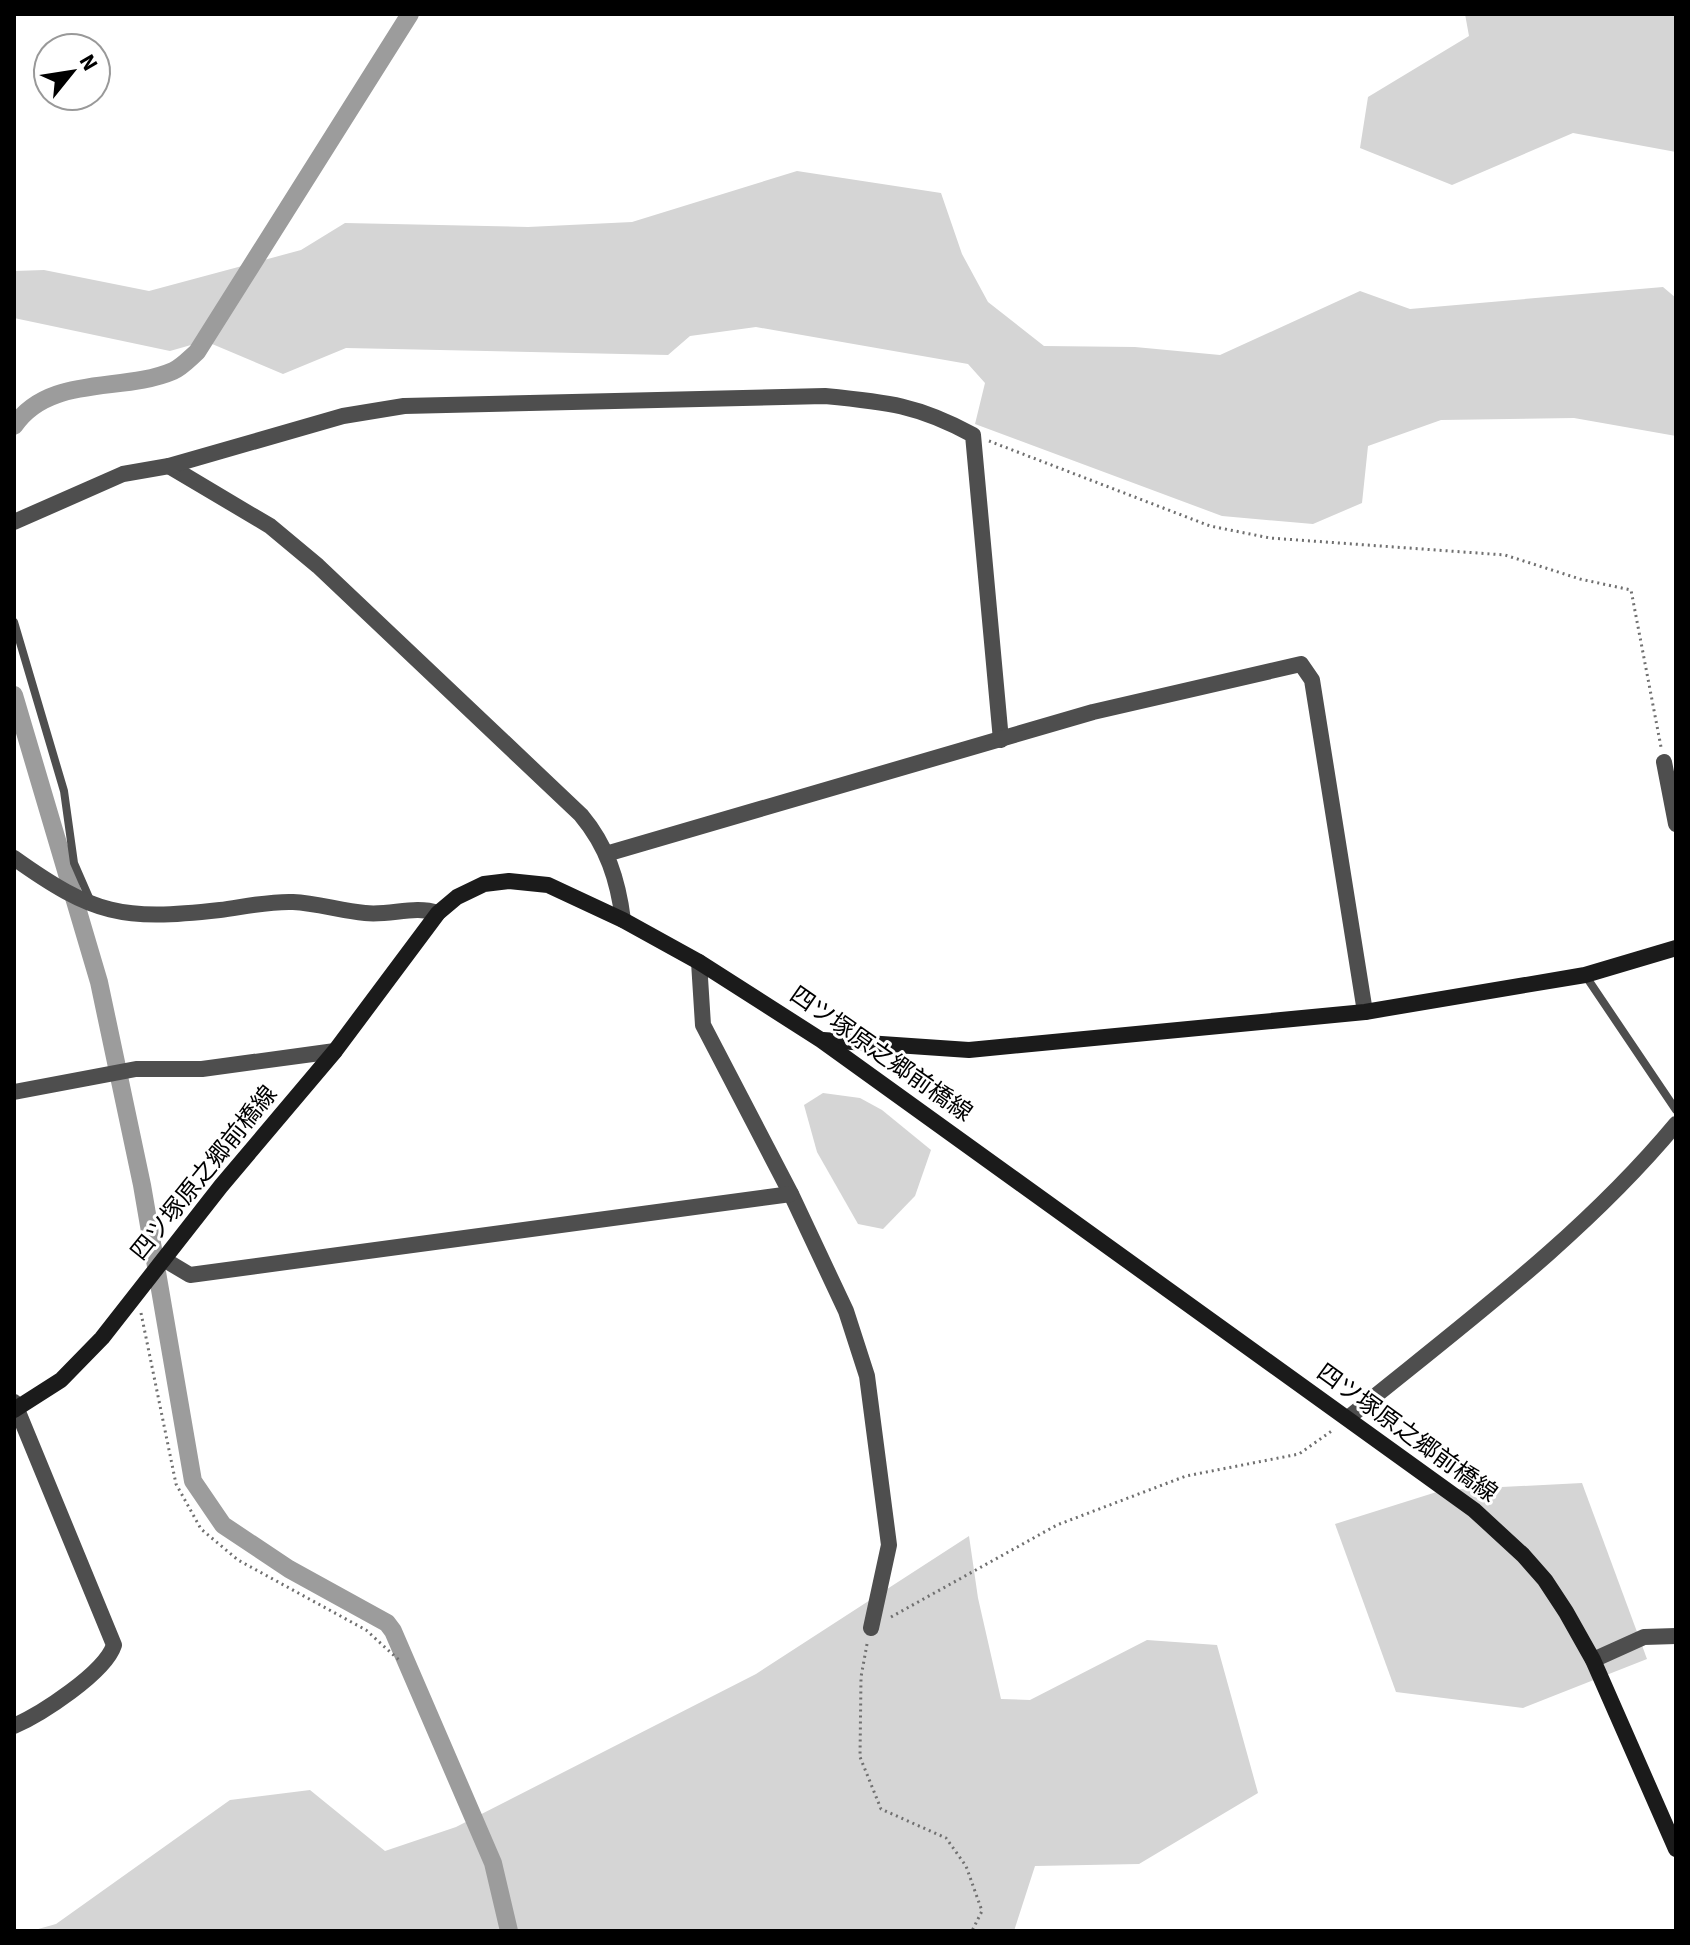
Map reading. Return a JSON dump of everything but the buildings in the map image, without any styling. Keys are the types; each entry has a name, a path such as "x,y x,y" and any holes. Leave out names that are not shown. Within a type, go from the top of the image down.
{"main road":[{"name":"四ツ塚原之郷前橋線","path":"15,1407 78,1364 163,1263 221,1186 335,1051 438,913 457,897 484,884 509,881 548,885 623,920 699,962 821,1040 1348,1418 1500,1532 1545,1580 1593,1660 1676,1849"},
{"path":"821,1040 969,1050 1365,1012 1585,975 1676,948"}],"street":[{"path":"14,522 123,474 169,466 343,416 404,406 825,396 884,401 933,413 973,435 1001,740"},
{"path":"169,466 270,526 318,566 581,815 606,854 618,883 623,920"},
{"path":"606,854 1093,712 1301,664 1312,680 1365,1012"},
{"path":"1664,762 1676,824"},
{"path":"14,858 56,888 92,905 129,916 184,914 292,902 369,914 424,908 438,913"},
{"path":"699,962 703,1025 791,1194 846,1311 867,1376 889,1545 871,1628"},
{"path":"14,1092 136,1069 202,1069 335,1051"},
{"path":"1348,1418 1551,1252 1632,1178 1676,1124"},
{"path":"163,1263 190,1275 791,1194"},
{"path":"14,1726 30,1719 105,1663 114,1645 15,1407"},
{"path":"1593,1660 1644,1637 1676,1636"}],"lane":[{"path":"14,622 64,791 74,863 92,905"},
{"path":"1585,975 1676,1110"}],"path":[{"path":"973,435 1210,526 1270,538 1505,555 1604,586 1631,590 1664,762"},
{"path":"142,1288 176,1484 201,1529 238,1560 366,1630 399,1660"},
{"path":"972,1931 982,1911 966,1866 946,1838 881,1809 860,1757 861,1677 871,1628 1057,1525 1186,1476 1299,1454 1348,1418"}],"shaded area":[{"path":"1465,14 1676,14 1676,152 1573,133 1452,185 1360,148 1368,97 1469,36"},
{"path":"797,171 941,193 962,254 988,302 1044,346 1135,347 1220,355 1360,291 1410,309 1663,287 1676,298 1676,436 1574,418 1441,420 1368,446 1362,503 1313,524 1222,516 975,424 985,383 968,364 756,327 690,336 668,355 346,348 283,374 205,341 170,351 14,318 14,271 44,270 149,291 301,250 345,223 528,227 632,222"},
{"path":"823,1093 860,1098 882,1110 931,1150 915,1196 883,1229 858,1224 817,1152 804,1105"},
{"path":"1582,1483 1647,1659 1523,1708 1396,1692 1335,1524 1443,1490"},
{"path":"969,1536 978,1598 1001,1699 1030,1700 1147,1640 1217,1645 1258,1793 1139,1864 1035,1866 1014,1931 31,1931 56,1924 230,1800 310,1790 385,1851 456,1827 756,1674"}],"waterway":[{"path":"14,426 29,410 46,399 88,387 153,378 183,365 197,352 410,14"},
{"path":"14,695 99,982 142,1185 193,1481 223,1525 289,1569 387,1623 393,1631 493,1863 509,1931"}]}
